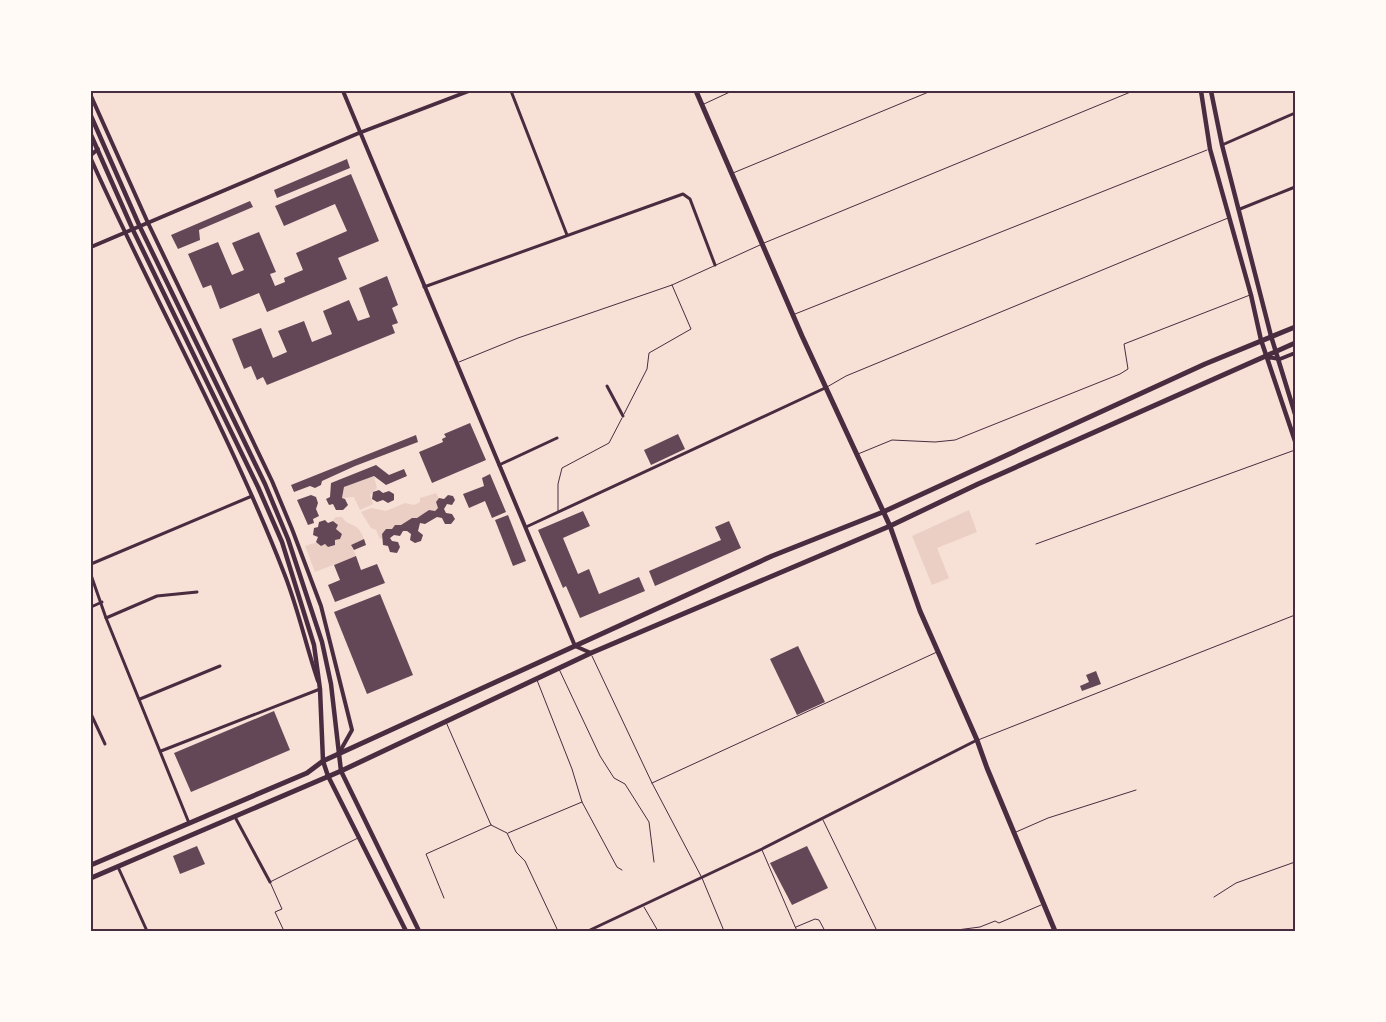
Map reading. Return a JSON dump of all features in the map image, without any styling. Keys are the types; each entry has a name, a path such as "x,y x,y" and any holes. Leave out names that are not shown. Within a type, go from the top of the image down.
{"main road":[{"path":"696,91 825,388 890,526 920,611 977,740 1055,931"},
{"path":"1200,91 1210,149 1252,295 1260,340 1295,441"},
{"path":"1211,91 1222,145 1240,209 1271,336 1280,359 1295,414"},
{"path":"91,116 140,227 265,484 288,539 322,642 331,684 340,771 419,931"},
{"path":"91,135 133,230 258,488 282,542 312,636 320,689 323,761 328,776 406,931"},
{"path":"91,866 307,773 323,761 772,556 883,512 1260,340 1295,327"},
{"path":"91,878 340,771 591,653 890,526 978,484 1295,343"}],"street":[{"path":"343,91 455,363 575,646 591,653"},
{"path":"91,247 359,133 469,91"},
{"path":"511,91 567,235"},
{"path":"91,96 148,224 272,481 308,567 352,730 338,755"},
{"path":"1222,145 1295,113"},
{"path":"98,149 91,157 124,234 216,417 285,575 320,689 160,751"},
{"path":"1240,209 1295,187"},
{"path":"424,287 683,194 690,199 715,265"},
{"path":"1266,357 1280,359 1295,353"},
{"path":"607,386 623,416"},
{"path":"526,527 825,388"},
{"path":"499,465 557,438"},
{"path":"91,564 252,496"},
{"path":"91,575 106,618 189,824"},
{"path":"106,618 158,596 197,592"},
{"path":"91,607 102,602"},
{"path":"140,699 220,666"},
{"path":"91,714 105,744"},
{"path":"588,931 823,820 977,740"},
{"path":"235,816 270,882"},
{"path":"117,866 147,931"}],"lane":[{"path":"701,105 732,91"},
{"path":"731,174 930,91"},
{"path":"455,363 518,338 672,284 762,244 1133,91"},
{"path":"793,315 1210,149"},
{"path":"825,388 846,376 1229,218"},
{"path":"558,512 558,484 562,468 609,443 647,369 649,353 691,329 672,284"},
{"path":"857,454 892,440 934,442 955,440 1120,374 1128,370 1124,344 1252,295"},
{"path":"1036,544 1295,450"},
{"path":"977,740 1295,615"},
{"path":"652,783 938,652"},
{"path":"591,653 652,783 702,878 724,931"},
{"path":"559,668 600,756 614,778 625,784 649,822 654,862"},
{"path":"537,679 572,769 582,802 617,867 622,870"},
{"path":"446,722 491,825 507,833 516,852 525,860 558,931"},
{"path":"1014,832 1048,818 1136,790"},
{"path":"507,833 582,802"},
{"path":"823,820 877,931"},
{"path":"444,898 426,854 491,825"},
{"path":"284,931 275,912 282,909 270,882 358,837"},
{"path":"762,849 797,931"},
{"path":"1214,897 1236,883 1295,862"},
{"path":"642,904 658,931"},
{"path":"949,931 980,927 995,921 999,923 1044,904"},
{"path":"796,927 815,919 819,920 825,931"}],"shaded area":[{"path":"374,476 377,488 370,495 373,504 360,510 354,497 342,498 344,487"},
{"path":"436,493 439,498 436,502 438,508 435,511 429,510 417,518 412,518 401,525 395,525 392,529 386,529 383,534 384,538 380,539 376,530 371,528 361,512 371,508 386,511 405,503 414,505 420,502 420,498"},
{"path":"969,510 977,532 937,548 949,578 932,585 912,536"},
{"path":"336,517 342,517 359,529 364,539 351,545 356,556 315,572 305,546 317,543 323,543 328,547 335,545 335,540 340,539 342,534 336,529 338,525 333,520"}],"building":[{"path":"347,159 350,168 277,198 274,190"},
{"path":"351,174 379,241 338,258 347,279 267,312 259,293 220,309 211,285 203,288 188,254 218,242 232,275 244,270 232,243 259,232 276,272 270,274 275,286 285,282 284,278 303,270 296,253 347,231 335,204 284,226 275,206"},
{"path":"250,201 253,207 199,230 200,240 178,249 171,235"},
{"path":"387,276 398,305 392,308 398,323 392,325 395,333 267,385 263,377 257,380 251,366 244,369 232,339 261,328 273,358 287,352 278,331 304,321 312,342 332,334 323,311 349,300 358,321 370,317 359,288"},
{"path":"470,423 486,460 432,483 419,452 443,442 442,439 446,437 444,434"},
{"path":"678,434 685,449 651,465 644,450"},
{"path":"416,435 418,442 355,466 322,481 321,485 315,488 310,486 294,492 291,485"},
{"path":"376,465 389,475 404,469 407,476 386,485 374,476 344,487 342,498 345,499 348,505 343,510 336,510 333,504 329,505 326,499 330,497 331,483"},
{"path":"490,474 506,512 492,518 485,501 469,508 463,494 484,486 482,478"},
{"path":"379,490 383,493 389,491 394,494 394,500 388,503 383,500 377,502 372,499 373,492"},
{"path":"311,495 316,497 318,503 316,509 319,516 313,519 314,523 308,525 297,500"},
{"path":"448,495 453,496 455,500 452,505 447,504 444,509 446,513 452,514 455,519 451,524 445,524 442,518 437,517 425,524 420,523 418,531 423,535 421,541 415,543 410,540 411,534 407,531 403,531 400,536 394,535 390,538 392,541 398,542 400,547 397,553 390,552 388,546 383,545 382,534 386,529 392,529 395,525 401,525 412,518 417,518 429,510 435,511 438,508 436,502 439,498 444,499"},
{"path":"583,511 590,526 563,538 578,574 589,569 599,594 639,577 645,591 580,618 566,586 563,588 538,530"},
{"path":"508,515 526,561 513,566 495,520"},
{"path":"325,520 328,523 333,521 338,525 336,529 342,534 340,539 335,540 335,545 328,547 325,544 321,546 316,542 318,537 313,535 314,528 318,527 319,522"},
{"path":"729,521 741,548 655,586 649,571 721,540 715,527"},
{"path":"364,539 366,545 354,550 351,545"},
{"path":"356,556 361,570 377,564 385,583 335,602 328,585 340,580 334,565"},
{"path":"380,594 413,675 367,694 334,612"},
{"path":"798,646 825,702 797,715 770,659"},
{"path":"1096,671 1101,684 1082,691 1080,686 1089,682 1086,675"},
{"path":"274,711 290,750 191,792 174,753"},
{"path":"197,846 205,864 180,874 173,856"},
{"path":"807,846 828,888 792,905 770,863"}]}
